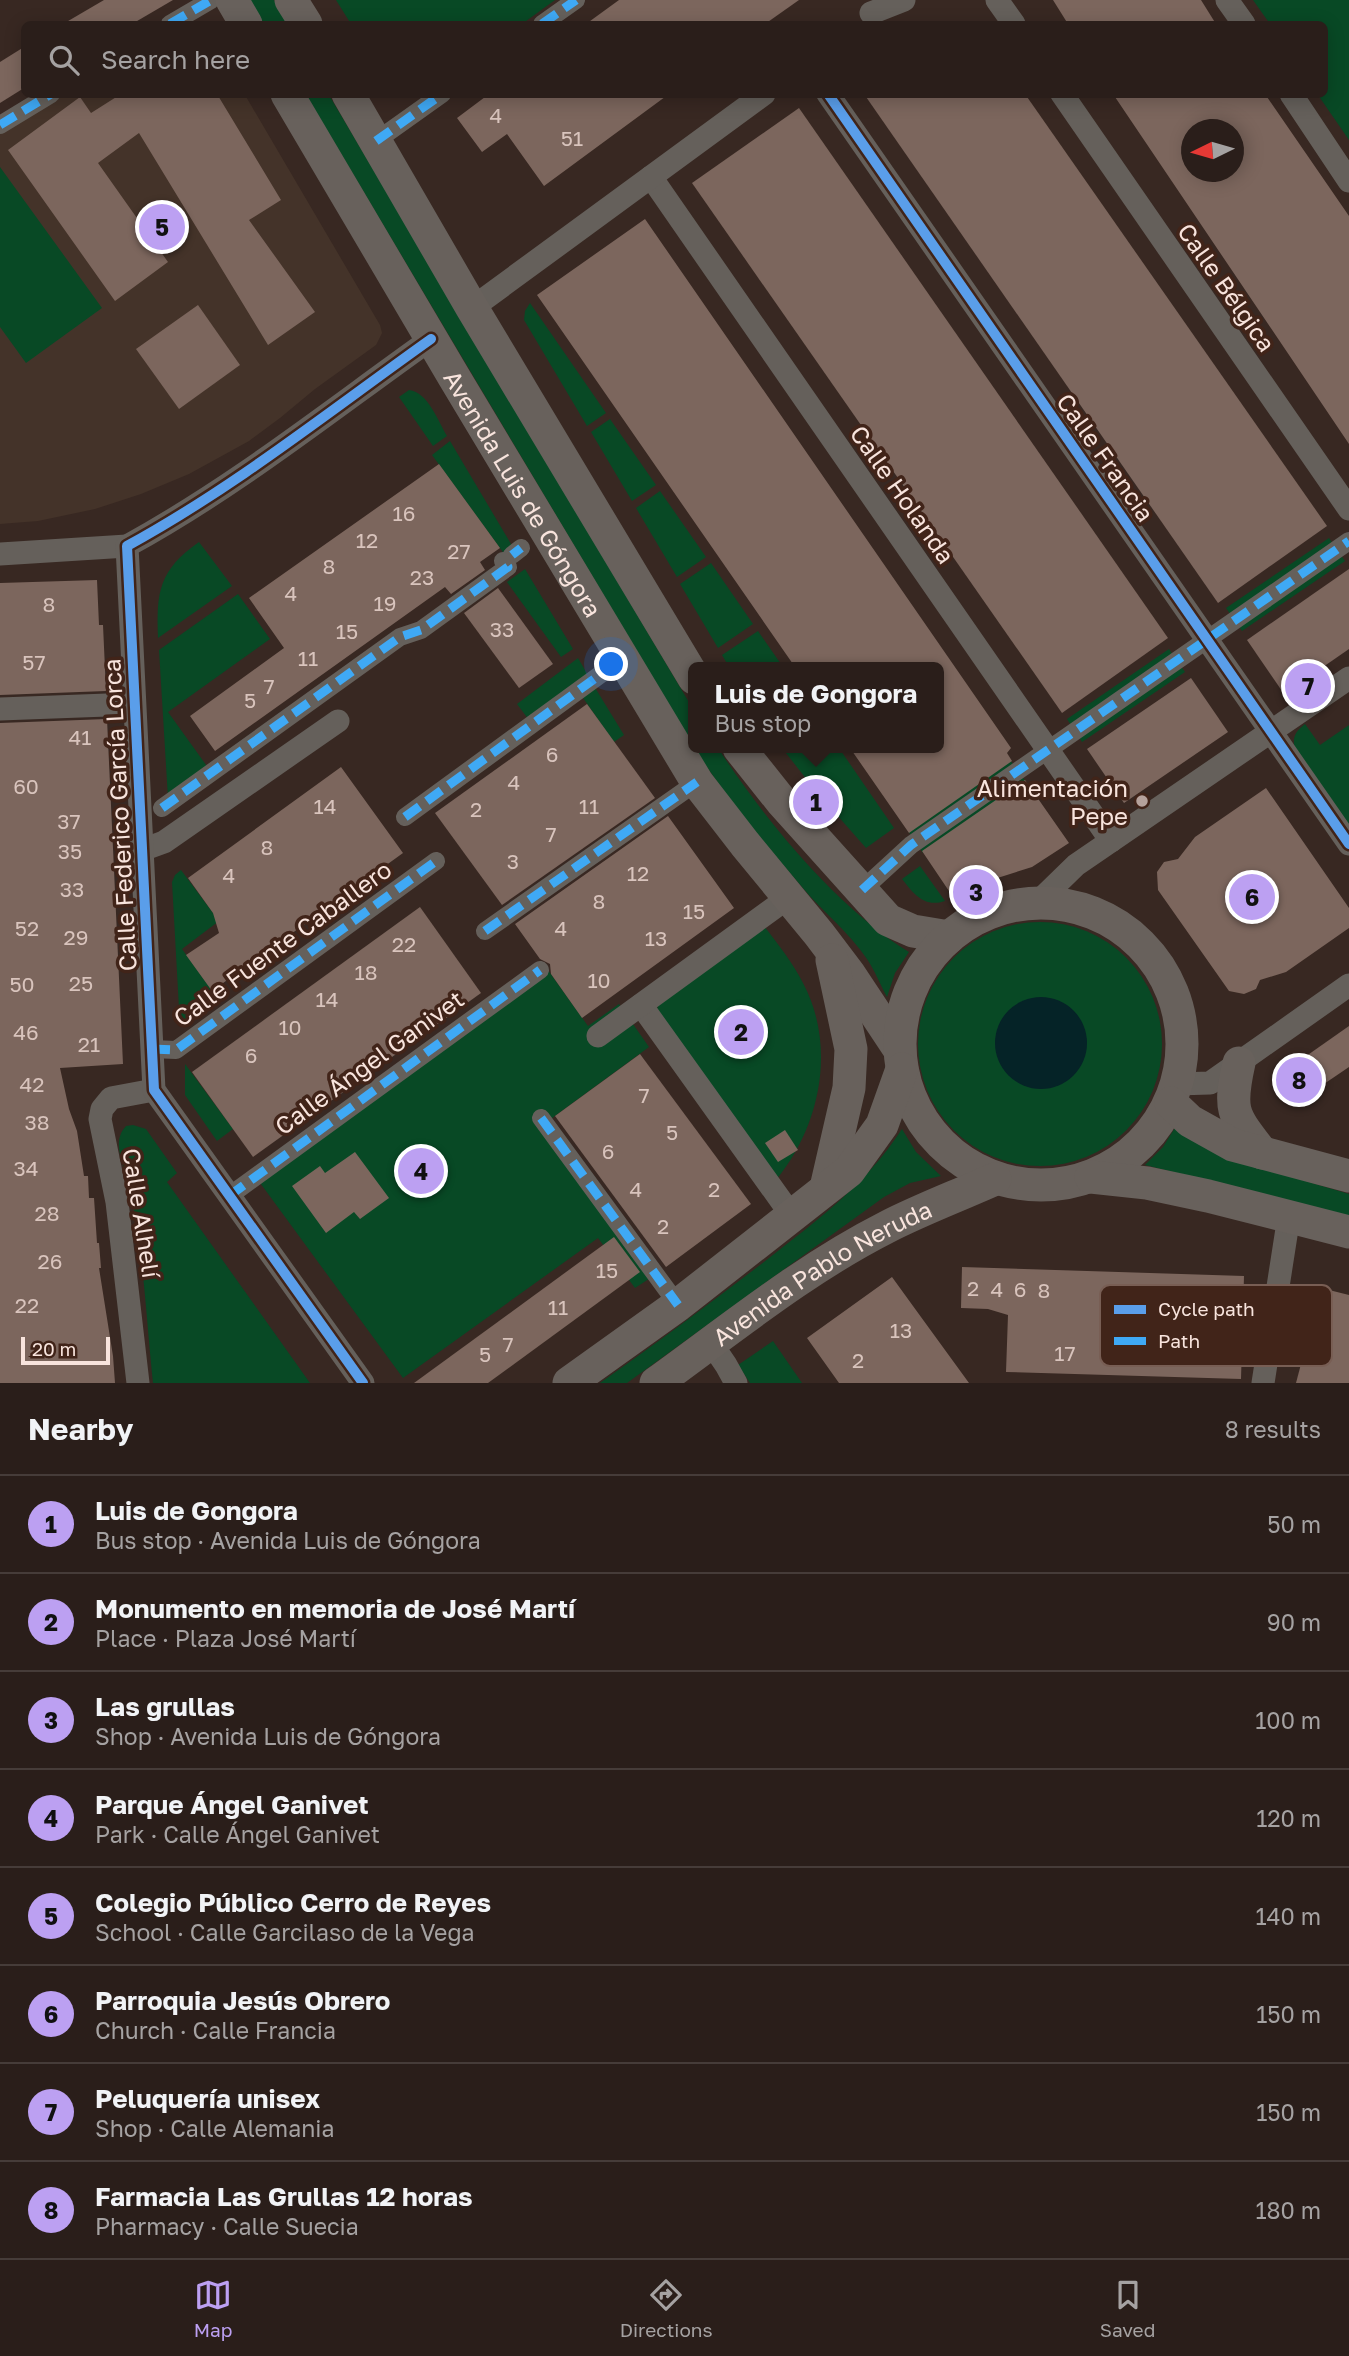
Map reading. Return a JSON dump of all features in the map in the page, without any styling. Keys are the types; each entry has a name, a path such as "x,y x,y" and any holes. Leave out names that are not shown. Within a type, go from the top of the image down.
{"main road":[{"path":"232,0 244,21"},
{"path":"291,0 304,21"},
{"name":"Avenida Luis de Góngora","path":"289,98 697,782 830,947 900,1059"},
{"name":"Avenida Luis de Góngora","path":"350,98 472,308 688,668"},
{"path":"743,753 782,802 888,920 912,931 949,937"},
{"path":"569,1383 678,1305 838,1180 882,1125 900,1059 903,1014 911,986 921,969 949,937 989,912 1038,902 1073,906 1107,918 1145,948 1172,989 1182,1033 1181,1067 1173,1094 1157,1126 1125,1160 1091,1177 1067,1184 1035,1186 995,1179 940,1145 908,1092 900,1059"},
{"path":"830,947 851,1049 838,1180"},
{"path":"1239,1063 1234,1083 1233,1108 1238,1122 1262,1153"},
{"path":"1173,1094 1190,1121 1233,1145 1349,1176"},
{"path":"1091,1177 1147,1183 1349,1232"},
{"name":"Avenida Pablo Neruda","path":"656,1383 801,1278 861,1241 888,1226 995,1179"}],"street":[{"path":"175,21 211,0"},
{"path":"545,21 576,0"},
{"path":"871,13 904,0"},
{"path":"997,0 1012,21"},
{"path":"1227,0 1242,21"},
{"path":"0,125 44,98"},
{"path":"376,141 436,98"},
{"path":"472,308 759,98"},
{"name":"Calle Francia","path":"831,98 1349,844"},
{"name":"Calle Bélgica","path":"1065,98 1349,509"},
{"path":"1294,98 1349,181"},
{"name":"Calle Holanda","path":"651,177 1111,841"},
{"path":"0,554 127,546 182,516 431,339"},
{"path":"862,890 911,845 1349,541"},
{"name":"Calle Federico García Lorca","path":"127,546 154,1090"},
{"path":"163,808 400,637 421,630 508,567 512,555"},
{"path":"405,817 623,658"},
{"path":"1038,902 1076,865 1349,678"},
{"path":"0,709 134,704"},
{"path":"142,850 164,842 338,721"},
{"path":"485,932 697,782"},
{"name":"Calle Fuente Caballero","path":"152,1049 176,1050 436,861"},
{"path":"598,1036 789,897"},
{"name":"Calle Ángel Ganivet","path":"229,1196 540,970"},
{"path":"1173,1094 1210,1083 1349,985"},
{"path":"641,1005 792,1216"},
{"path":"154,1090 363,1383"},
{"name":"Calle Alhelí","path":"138,1383 117,1202 100,1119 102,1110 111,1098 154,1090"},
{"path":"541,1118 678,1305"},
{"path":"1278,1285 1289,1216"},
{"path":"711,1343 736,1383"}],"shaded area":[{"path":"56,98 247,98 380,325 382,333 376,345 249,441 189,474 95,509 38,521 0,524 0,130"}],"green space":[{"path":"250,0 274,0 286,21 262,21"},
{"path":"336,0 555,0 526,21 349,21"},
{"path":"1253,0 1349,0 1349,140 1320,98 1328,98 1328,21 1268,21"},
{"path":"308,98 331,98 688,701 688,737"},
{"path":"0,167 102,308 26,363 0,327"},
{"path":"530,303 606,413 587,426 524,320"},
{"path":"409,390 427,401 447,436 433,446 399,397"},
{"path":"610,419 656,485 632,501 591,432"},
{"path":"450,441 514,549 505,555 432,455"},
{"path":"660,491 706,557 677,577 636,508"},
{"path":"1329,538 1345,561 1242,631 1226,608"},
{"path":"199,542 232,586 158,638 158,608 163,583 175,562"},
{"path":"711,563 753,624 718,648 680,584"},
{"path":"525,569 573,649 561,657 507,582"},
{"path":"238,594 270,639 168,712 209,769 168,798 159,650"},
{"path":"758,631 780,662 726,662 722,655"},
{"path":"1169,649 1185,672 1082,742 1067,719"},
{"path":"578,658 589,677 529,720 517,704"},
{"path":"594,686 624,735 614,742 581,695"},
{"path":"1305,724 1320,745 1349,725 1349,826 1295,750 1295,735"},
{"path":"697,753 721,753 757,804 829,887 882,933 909,952 895,973 887,997 860,949 810,896 719,784"},
{"path":"786,753 842,753 894,828 866,848"},
{"path":"1010,760 1026,782 923,853 908,831"},
{"path":"920,866 945,901 925,901 902,879"},
{"path":"181,870 219,921 182,949 218,999 180,1026 172,882"},
{"path":"1040,922 1087,931 1126,958 1153,997 1162,1044 1153,1091 1126,1130 1087,1157 1040,1166 993,1157 954,1130 927,1091 918,1044 927,997 954,958 993,931"},
{"path":"764,926 803,983 819,1033 821,1059 819,1086 804,1136 776,1180 657,1011 658,1003"},
{"path":"545,966 588,1026 619,1004 649,1047 548,1121 658,1273 635,1288 598,1238 403,1378 255,1176"},
{"path":"185,1064 233,1129 217,1141 185,1095"},
{"path":"126,1126 146,1129 177,1173 167,1182 310,1383 153,1383 137,1227 119,1144"},
{"path":"1176,1126 1218,1155 1349,1194 1349,1216 1145,1165 1163,1147"},
{"path":"902,1129 916,1152 941,1176 910,1183 884,1197 627,1383 600,1383 821,1217 872,1168"},
{"path":"773,1341 802,1383 750,1383 738,1365"}],"water":[{"path":"1032,997 1050,997 1067,1004 1080,1017 1087,1034 1087,1052 1080,1069 1067,1082 1050,1089 1032,1089 1015,1082 1002,1069 995,1052 995,1034 1002,1017 1015,1004"}],"building":[{"path":"104,0 173,0 137,21 68,21"},
{"path":"619,0 799,0 769,21 590,21"},
{"path":"1053,0 1201,0 1214,21 1066,21"},
{"path":"21,49 21,90 0,103 0,62"},
{"path":"79,98 91,113 115,98 219,98 281,200 249,220 315,312 268,345 139,133 98,163 168,262 115,301 8,150"},
{"path":"484,98 664,98 544,186 507,134 482,152 457,118"},
{"path":"867,98 1028,98 1327,526 1218,603"},
{"path":"1116,98 1268,98 1349,216 1349,444"},
{"path":"799,108 1168,638 1062,713 692,183"},
{"path":"645,219 1011,748 1007,753 1012,761 909,833 853,753 944,753 944,662 792,662 537,295"},
{"path":"198,305 240,365 179,409 136,349"},
{"path":"439,464 500,548 480,562 485,570 451,594 445,587 215,751 190,716 284,648 249,598"},
{"path":"1349,569 1349,649 1284,694 1247,640"},
{"path":"97,580 99,625 103,625 106,691 0,695 0,583"},
{"path":"498,588 553,664 519,688 464,613"},
{"path":"1191,678 1228,732 1124,803 1087,749"},
{"path":"587,704 655,798 502,905 435,813"},
{"path":"107,719 123,1064 60,1068 77,1131 84,1176 88,1176 89,1198 94,1198 99,1268 115,1383 0,1383 0,723"},
{"path":"341,767 403,853 212,991 186,955 219,933 213,913 188,878"},
{"path":"1025,780 1069,843 1032,867 988,881 953,897 922,851"},
{"path":"1266,788 1349,908 1349,928 1286,972 1260,980 1256,989 1244,994 1229,991 1158,890 1157,872 1164,862 1178,859 1195,837"},
{"path":"668,816 734,908 582,1018 551,974 550,964 540,959 515,924"},
{"path":"420,907 481,993 253,1157 192,1072"},
{"path":"1349,1026 1349,1067 1321,1086 1302,1059"},
{"path":"640,1054 751,1204 666,1267 555,1116"},
{"path":"785,1130 798,1150 778,1162 765,1143"},
{"path":"355,1152 389,1198 360,1219 354,1212 326,1233 292,1186 320,1166 325,1173"},
{"path":"614,1237 640,1272 488,1383 414,1383"},
{"path":"962,1267 1244,1276 1244,1285 1100,1285 1100,1366 1241,1366 1241,1379 1006,1372 1008,1315 988,1309 961,1308"},
{"path":"892,1277 969,1383 839,1383 807,1338"},
{"path":"1332,1291 1349,1295 1349,1383 1296,1383 1300,1366 1332,1366"}],"marked path":[{"path":"175,21 211,0"},
{"path":"546,21 576,0"},
{"path":"0,125 44,98"},
{"path":"376,141 436,98"},
{"path":"862,890 911,845 1349,541"},
{"path":"512,555 521,548"},
{"path":"162,808 400,637 421,630 508,567 503,561"},
{"path":"405,817 623,658"},
{"path":"485,931 697,782"},
{"path":"152,1049 176,1050 436,861"},
{"path":"229,1196 540,970"},
{"path":"541,1118 678,1305"}],"cycle path":[{"path":"831,98 1349,844"},
{"path":"363,1383 154,1090 127,546 206,499 431,339"}],"place":[{"name":"Colegio Público Cerro de Reyes","path":"162,227"},
{"name":"Peluquería unisex","path":"1308,686"},
{"name":"Alimentación Pepe","path":"1142,801"},
{"name":"Luis de Gongora","path":"816,802"},
{"name":"Las grullas","path":"976,892"},
{"name":"Parroquia Jesús Obrero","path":"1252,897"},
{"name":"Monumento en memoria de José Martí","path":"741,1032"},
{"name":"Farmacia Las Grullas 12 horas","path":"1299,1080"},
{"name":"Parque Ángel Ganivet","path":"421,1171"}]}
